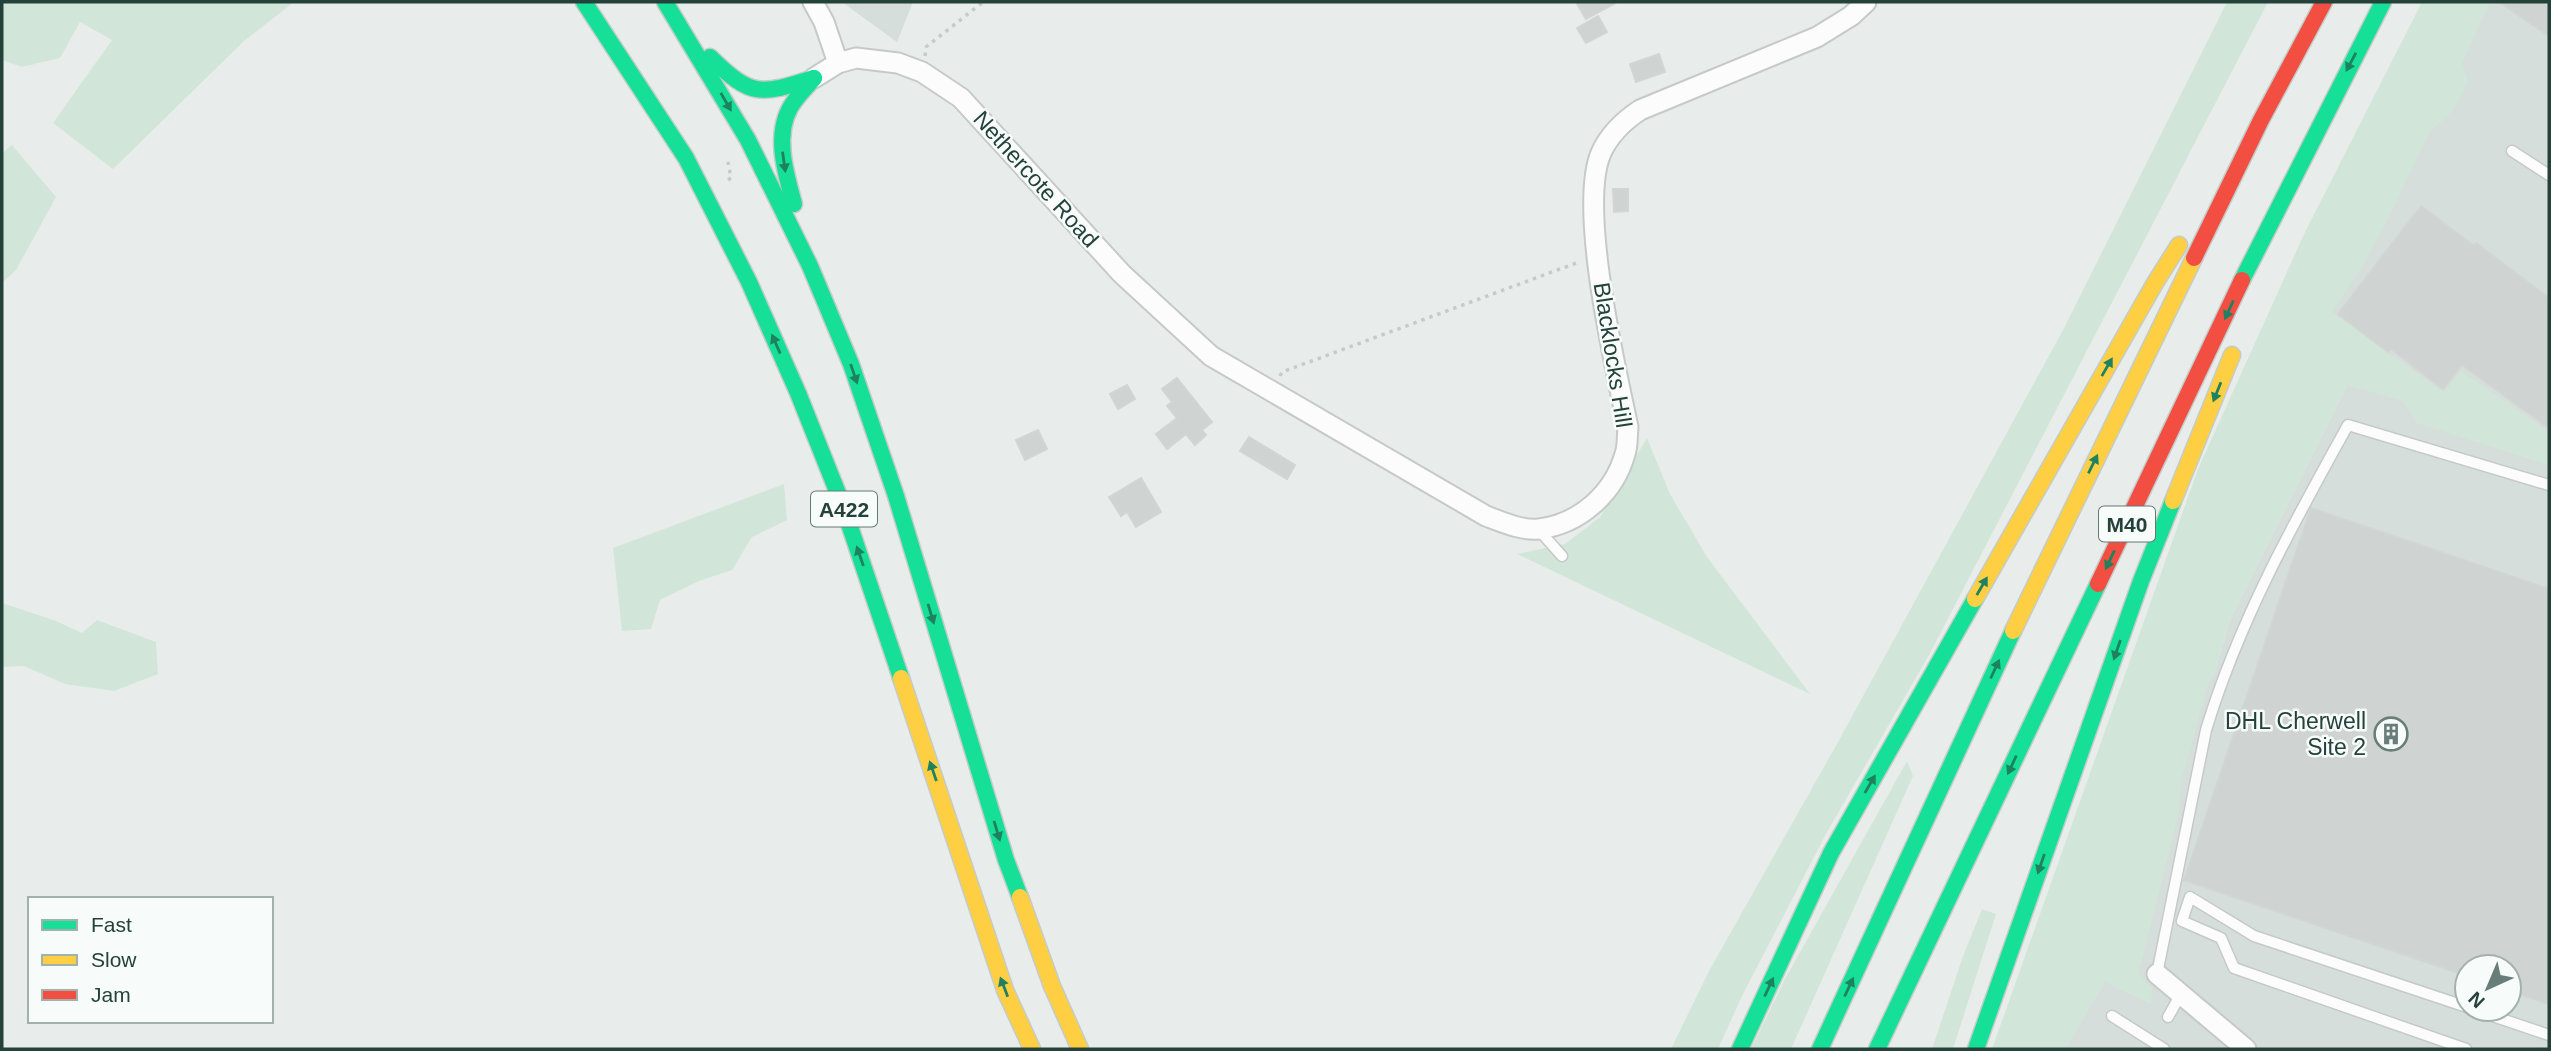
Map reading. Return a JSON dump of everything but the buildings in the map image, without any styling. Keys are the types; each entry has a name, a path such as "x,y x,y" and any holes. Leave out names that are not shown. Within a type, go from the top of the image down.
{"highway":[{"name":"A422","path":"584,2 687,158 737,258 797,393 843,506 1005,990 1032,1049"},
{"name":"A422","path":"665,2 748,141 810,266 851,364 891,482 1006,860 1052,986 1080,1049"},
{"name":"M40","path":"1820,1049 2013,630 2261,120 2324,2"},
{"name":"M40","path":"1877,1049 2265,233 2383,2"},
{"path":"685,32 736,83 757,92 814,78"},
{"path":"810,266 783,164 782,139 789,110 814,78"},
{"name":"M40","path":"1740,1049 1831,853 2155,283 2261,120"},
{"name":"M40","path":"2248,306 2265,233"},
{"name":"M40","path":"1976,1049 2141,581 2236,342"}],"street":[{"path":"813,2 824,22 838,63"},
{"name":"Blacklocks Hill","path":"1209,355 1486,516 1538,529 1563,522 1584,512 1598,502 1612,482 1625,453 1628,427 1598,259 1595,216 1601,153 1628,118 1640,110 1690,87 1817,37 1851,16 1866,2"},
{"name":"Nethercote Road","path":"814,78 838,63 856,58 874,59 898,63 922,72 961,98 1122,274 1209,355"},
{"path":"2157,974 2246,1049"}],"lane":[{"path":"2512,151 2549,175"},
{"path":"2157,974 2206,730 2216,697 2260,588 2348,425 2549,485"},
{"path":"1538,529 1562,556"},
{"path":"2453,1002 2253,936 2190,897 2182,921 2221,938 2234,968 2466,1049"},
{"path":"2168,1017 2181,994"},
{"path":"2112,1016 2164,1049"},
{"path":"2513,1023 2549,1035"}],"path":[{"path":"922,72 926,47 984,2"},
{"path":"1268,391 1282,372 1586,259 1598,259"}],"shaded area":[{"path":"842,2 913,2 897,42"},
{"path":"2468,2 2549,2 2549,1049 2065,1049 2105,981 2209,680 2215,671 2230,619 2347,385 2309,347"}],"green space":[{"path":"2,2 294,2 244,41 113,169 53,123 112,40 80,22 60,58 22,67 2,60"},
{"path":"2227,2 2268,2 1929,655 1826,834 1742,996 1718,1049 1671,1049 1709,971 1838,742 2063,330"},
{"path":"2422,2 2490,2 2462,63 2468,82 2453,110 2429,133 2364,263 2332,312 2444,393 2461,371 2549,432 2549,465 2417,423 2403,401 2347,385 2230,619 2215,671 2209,680 2181,781 2178,816 2138,974 2152,989 2151,1004 2105,982 2065,1049 1992,1049 2198,469 2305,232"},
{"path":"12,145 56,197 16,270 2,283 2,153"},
{"path":"1647,438 1670,494 1707,557 1810,694 1517,554 1565,544 1600,517"},
{"path":"784,484 787,520 752,537 732,570 699,581 660,600 651,629 622,631 613,548"},
{"path":"2,603 56,621 82,633 97,620 156,642 158,674 114,691 65,684 24,666 2,667"},
{"path":"1907,761 1913,776 1791,1049 1751,1049 1785,979"},
{"path":"1982,909 1996,914 1953,1049 1932,1049 1962,959"}],"traffic: fast":[{"path":"584,2 686,158 749,282 798,393 843,506 901,678"},
{"path":"665,2 748,140 810,266 851,364 896,496 1006,860 1020,897"},
{"path":"2242,280 2383,2"},
{"path":"710,57 736,80 758,89 781,88 814,78"},
{"path":"794,204 783,156 783,131 790,108 814,78"},
{"path":"1976,1049 2141,581 2173,501"},
{"path":"1877,1049 2098,584"},
{"path":"1740,1049 1831,853 1975,599"},
{"path":"1820,1049 2013,631"}],"traffic: slow":[{"path":"1975,599 2179,245"},
{"path":"2013,631 2194,258"},
{"path":"2173,501 2232,355"},
{"path":"901,678 1005,990 1032,1049"},
{"path":"1020,897 1052,986 1080,1049"}],"traffic: jam":[{"path":"2194,258 2261,120 2324,2"},
{"path":"2098,584 2242,280"}],"place":[{"name":"DHL Cherwell Site 2","path":"2391,734"}]}
